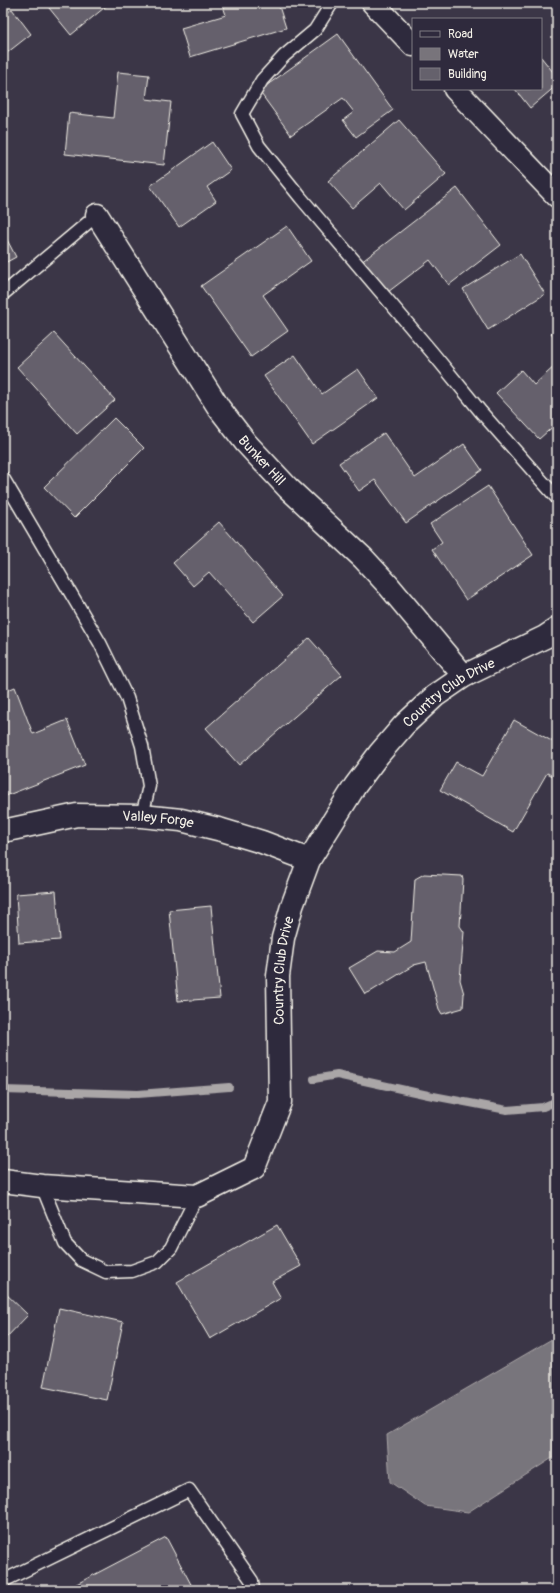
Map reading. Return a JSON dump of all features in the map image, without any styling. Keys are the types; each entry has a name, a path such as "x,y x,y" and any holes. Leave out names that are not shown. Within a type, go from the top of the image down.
{"street":[{"path":"374,3 412,44"},
{"path":"456,90 557,196"},
{"name":"Bunker Hill","path":"96,215 219,408 246,443 288,488 363,558 388,585 464,676"},
{"name":"Country Club Drive","path":"3,1181 42,1186 196,1196 254,1168 280,1102 278,976 283,938 292,906 310,860 355,786 379,754 404,725 435,696 464,676 545,637 557,629"},
{"name":"Valley Forge","path":"3,831 77,815 142,816 181,820 222,830 262,842 310,860"}],"lane":[{"path":"332,3 314,30 284,56 262,80 242,114 259,146 301,198 481,412 557,498"},
{"path":"3,294 96,215"},
{"path":"3,478 100,643 127,698 142,746 149,786 142,816"},
{"path":"42,1186 65,1243 81,1260 106,1272 132,1271 157,1262 171,1248 196,1196"},
{"path":"3,1580 189,1490 252,1581 253,1590"}],"water":[{"path":"557,1336 557,1455 468,1512 425,1506 390,1482 387,1435"}],"building":[{"path":"45,3 110,3 71,35"},
{"path":"222,3 278,3 286,28 190,57 181,28 226,15"},
{"path":"12,9 31,34 3,56 3,14 4,15"},
{"path":"338,34 393,110 356,137 343,120 354,112 343,98 291,135 259,91"},
{"path":"542,58 557,77 557,85 530,108 516,90 542,90"},
{"path":"118,72 149,75 146,99 171,102 164,165 65,154 69,113 113,118"},
{"path":"399,120 446,174 404,210 381,183 352,208 328,181"},
{"path":"212,142 231,170 207,187 216,201 179,227 150,186"},
{"path":"457,188 501,245 449,285 430,260 384,295 360,263"},
{"path":"287,226 311,261 263,295 288,331 251,357 201,286"},
{"path":"3,232 16,257 3,264"},
{"path":"520,254 545,294 488,330 463,289"},
{"path":"557,327 557,340 551,333"},
{"path":"54,333 115,400 77,434 17,367"},
{"path":"295,355 322,394 358,369 378,398 312,444 264,376"},
{"path":"557,364 557,423 539,439 496,393 521,370 534,385"},
{"path":"114,418 144,448 74,518 44,487"},
{"path":"384,433 415,478 464,444 482,470 406,523 375,480 359,491 339,463"},
{"path":"488,486 533,555 466,600 432,549 442,542 430,524"},
{"path":"219,522 283,596 253,622 209,572 193,586 173,563"},
{"path":"309,638 342,675 239,765 206,728"},
{"path":"15,687 33,734 67,720 85,765 3,797 3,692"},
{"path":"514,720 557,744 557,778 547,773 513,832 440,790 456,762 482,776"},
{"path":"424,874 462,876 463,880 460,926 464,932 460,980 464,994 463,1008 442,1014 439,1009 426,962 414,965 365,994 349,968 378,951 395,952 411,942 415,879"},
{"path":"56,891 60,940 19,943 16,894"},
{"path":"211,906 220,998 178,1001 169,910"},
{"path":"277,1225 301,1266 272,1282 281,1298 210,1339 177,1282"},
{"path":"3,1291 28,1315 3,1341"},
{"path":"59,1308 123,1322 107,1400 43,1387"},
{"path":"166,1537 194,1590 65,1590"}],"waterway":[{"path":"314,1079 337,1075 428,1095 507,1110 543,1107 557,1101"},
{"path":"3,1090 138,1094 229,1087"}]}
